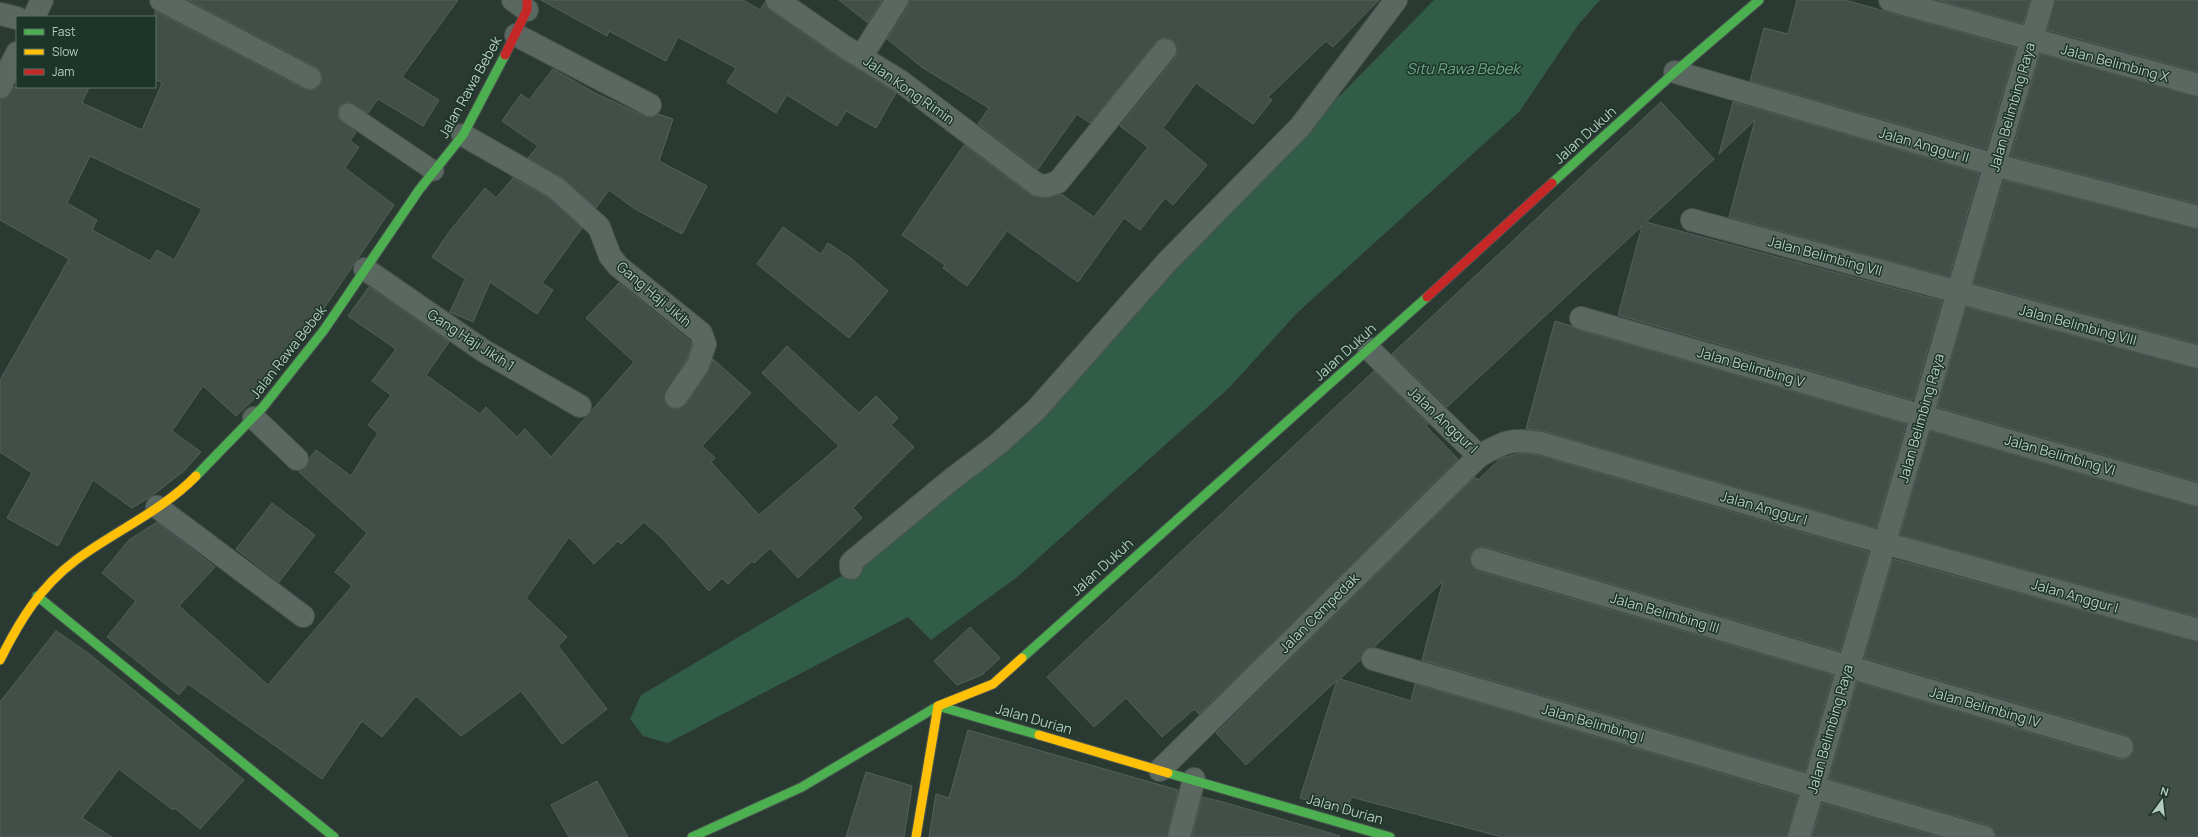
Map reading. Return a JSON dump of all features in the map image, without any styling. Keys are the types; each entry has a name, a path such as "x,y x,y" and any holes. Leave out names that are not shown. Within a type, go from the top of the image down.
{"street":[{"path":"34,16 42,0"},
{"path":"161,0 310,78"},
{"name":"Jalan Kong Rimin","path":"777,0 900,81 1038,185 1046,186 1058,182 1165,50"},
{"path":"861,56 897,0"},
{"path":"851,568 851,563 854,560 998,445 1036,410 1167,262 1300,127 1396,0"},
{"name":"Jalan Dukuh","path":"938,706 993,684 1369,349 1675,72 1759,0"},
{"name":"Jalan Belimbing X","path":"1890,0 2198,86"},
{"name":"Jalan Belimbing Raya","path":"1799,837 2043,0"},
{"name":"Jalan Rawa Bebek","path":"0,660 16,628 37,596 76,560 157,507 192,480 254,418 324,330 419,190 463,135 516,35 522,3"},
{"path":"0,14 16,18"},
{"path":"516,35 650,105"},
{"path":"0,87 16,55"},
{"name":"Jalan Anggur II","path":"1675,72 1995,165 2198,217"},
{"name":"Gang Haji Jikih","path":"463,135 556,188 599,228 610,256 618,266 701,333 705,344 698,365 676,397"},
{"name":"Jalan Belimbing VII","path":"1692,220 1958,292"},
{"name":"Gang Haji Jikih 1","path":"365,269 484,350 580,406"},
{"name":"Jalan Belimbing VIII","path":"1958,292 2198,357"},
{"name":"Jalan Belimbing V","path":"1581,318 1921,416"},
{"name":"Jalan Anggur I","path":"1369,349 1478,456 1506,441 1521,440 1540,443 1884,543 2198,630"},
{"name":"Jalan Belimbing VI","path":"1921,416 2198,495"},
{"path":"254,418 297,459"},
{"name":"Jalan Cempedak","path":"1160,770 1478,456"},
{"path":"157,507 303,616"},
{"name":"Jalan Belimbing III","path":"1482,559 1848,667"},
{"path":"37,596 334,837"},
{"name":"Jalan Belimbing I","path":"1373,659 1984,837"},
{"name":"Jalan Belimbing IV","path":"1848,667 2122,747"},
{"path":"692,837 802,787 938,706"},
{"path":"916,837 938,706"},
{"name":"Jalan Durian","path":"938,706 1194,780 1348,831 1390,837"},
{"path":"1179,837 1194,780"}],"lane":[{"path":"348,113 434,171"}],"water":[{"name":"Situ Rawa Bebek","path":"1434,0 1600,0 1578,25 1519,112 1297,313 1229,388 1016,578 931,640 908,617 668,743 643,736 630,719 641,695 850,571 1184,254"}],"building":[{"path":"188,0 458,0 402,77 439,100 423,126 378,99 368,113 349,102 343,103 339,107 338,118 356,132 350,141 359,147 345,168 394,205 314,323 254,399 236,416 203,386 172,431 201,452 184,471 150,497 132,508 93,480 58,546 7,518 32,473 0,452 0,380 69,259 0,220 0,99 7,97 14,87 89,88 82,103 142,130 162,83 156,80 155,11 304,89 311,90 321,84 322,77 320,71 316,67","holes":["90,156 202,209 174,260 157,250 150,261 92,230 97,220 67,203"]},
{"path":"541,0 743,0 760,10 765,2 770,10 838,57 896,93 876,128 846,111 837,126 787,95 776,113 727,82 736,68 678,37 666,61 609,31 607,36"},
{"path":"839,0 882,0 868,23"},
{"path":"909,0 1379,0 1333,47 1326,41 1268,97 1272,100 1253,124 1196,83 1163,128 1207,165 1173,205 1165,198 1140,230 1124,218 1078,282 1007,231 967,286 943,268 945,265 902,235 964,145 1031,195 1045,198 1061,194 1094,217 1148,147 1120,126 1175,58 1177,46 1173,41 1167,38 1161,38 1156,42 1090,123 1077,114 1038,169 978,124 989,108 923,68 887,39 908,7"},
{"path":"1797,0 1845,0 2016,48 1986,149 1750,81 1764,28 1788,34"},
{"path":"1937,0 2030,0 2023,24"},
{"path":"2055,0 2198,0 2198,72 2047,30"},
{"path":"2040,54 2198,97 2198,204 2011,156"},
{"path":"553,69 595,93 644,116 651,117 658,114 673,119 659,161 707,186 682,234 635,209 609,190 596,208 564,179 528,158 538,146 502,121 521,94 529,100"},
{"path":"1661,102 1714,159 1646,222 1942,301 1913,400 1618,315 1642,226 1447,407 1392,354"},
{"path":"1733,102 1979,173 1949,277 1729,217 1755,120 1719,154"},
{"path":"513,178 549,198 582,228 542,283 553,290 537,314 490,282 473,322 450,312 465,279 432,257 449,232 485,188 496,198"},
{"path":"2004,180 2198,229 2198,344 1973,283"},
{"path":"783,227 821,254 828,243 852,259 888,291 849,338 757,264"},
{"path":"619,283 692,344 687,359 664,396 665,402 669,407 675,409 686,404 708,372 713,359 751,393 702,446 715,458 711,462 759,515 839,446 762,373 787,346 859,413 876,396 898,418 891,425 914,447 853,508 862,518 798,578 770,548 754,563 752,561 728,584 722,578 709,591 662,538 644,522 621,544 618,541 594,564 569,537 526,598 567,637 558,646 607,709 562,744 521,691 461,736 416,696 382,737 362,721 322,779 188,684 179,695 107,637 136,601 102,573 129,540 157,522 215,567 179,606 268,685 352,586 335,572 367,533 299,472 306,467 309,459 316,450 351,476 378,433 368,425 391,395 372,381 396,349 348,316 369,287 449,342 426,375 480,414 486,407 517,437 525,429 551,457 634,362 586,318"},
{"path":"1966,307 2198,369 2198,482 1937,407"},
{"path":"1555,321 1578,330 1906,424 1876,528 1543,431 1526,429"},
{"path":"1374,371 1428,424 1426,426 1458,459 1199,714 1194,709 1162,737 1126,698 1094,727 1047,677"},
{"path":"1930,431 2198,507 2198,617 1900,535"},
{"path":"1521,453 1537,455 1869,552 1840,651 1486,547 1479,547 1474,550 1470,556 1473,567 1478,571 1833,675 1805,772 1422,660 1443,581 1374,647 1365,650 1361,659 1340,679 1411,701 1415,684 1798,796 1787,837 1502,837 1351,797 1347,812 1300,798 1337,680 1246,765 1216,733 1475,477 1478,480 1501,458"},
{"path":"272,503 315,535 279,582 236,549"},
{"path":"1893,559 2198,642 2198,837 1996,837 1993,829 1988,825 1829,779 1857,682 2118,759 2125,759 2130,756 2134,750 2131,739 2126,735 1864,658"},
{"path":"970,627 1000,658 982,675 957,685 934,661"},
{"path":"56,631 88,653 244,780 200,829 175,808 173,810 119,769 82,818 112,837 0,837 0,702"},
{"path":"968,730 1178,790 1167,837 929,837 936,794 949,798"},
{"path":"866,772 912,786 904,837 846,837"},
{"path":"597,781 628,837 569,837 551,805"},
{"path":"1202,797 1223,802 1340,836 1192,837"},
{"path":"1822,803 1939,837 1812,837"}],"traffic: fast":[{"path":"1552,183 1675,72 1759,0"},
{"path":"196,476 263,407 324,330 419,190 463,135 505,55"},
{"path":"1022,658 1427,297"},
{"path":"37,596 334,837"},
{"path":"692,837 802,787 938,706 1039,735"},
{"path":"1168,773 1390,837"}],"traffic: slow":[{"path":"0,660 15,631 32,605 41,593 63,570 168,500 196,476"},
{"path":"916,837 938,706 993,684 1022,658"},
{"path":"1039,735 1168,773"}],"traffic: jam":[{"path":"505,55 527,10 527,0"},
{"path":"1427,297 1552,183"}]}
